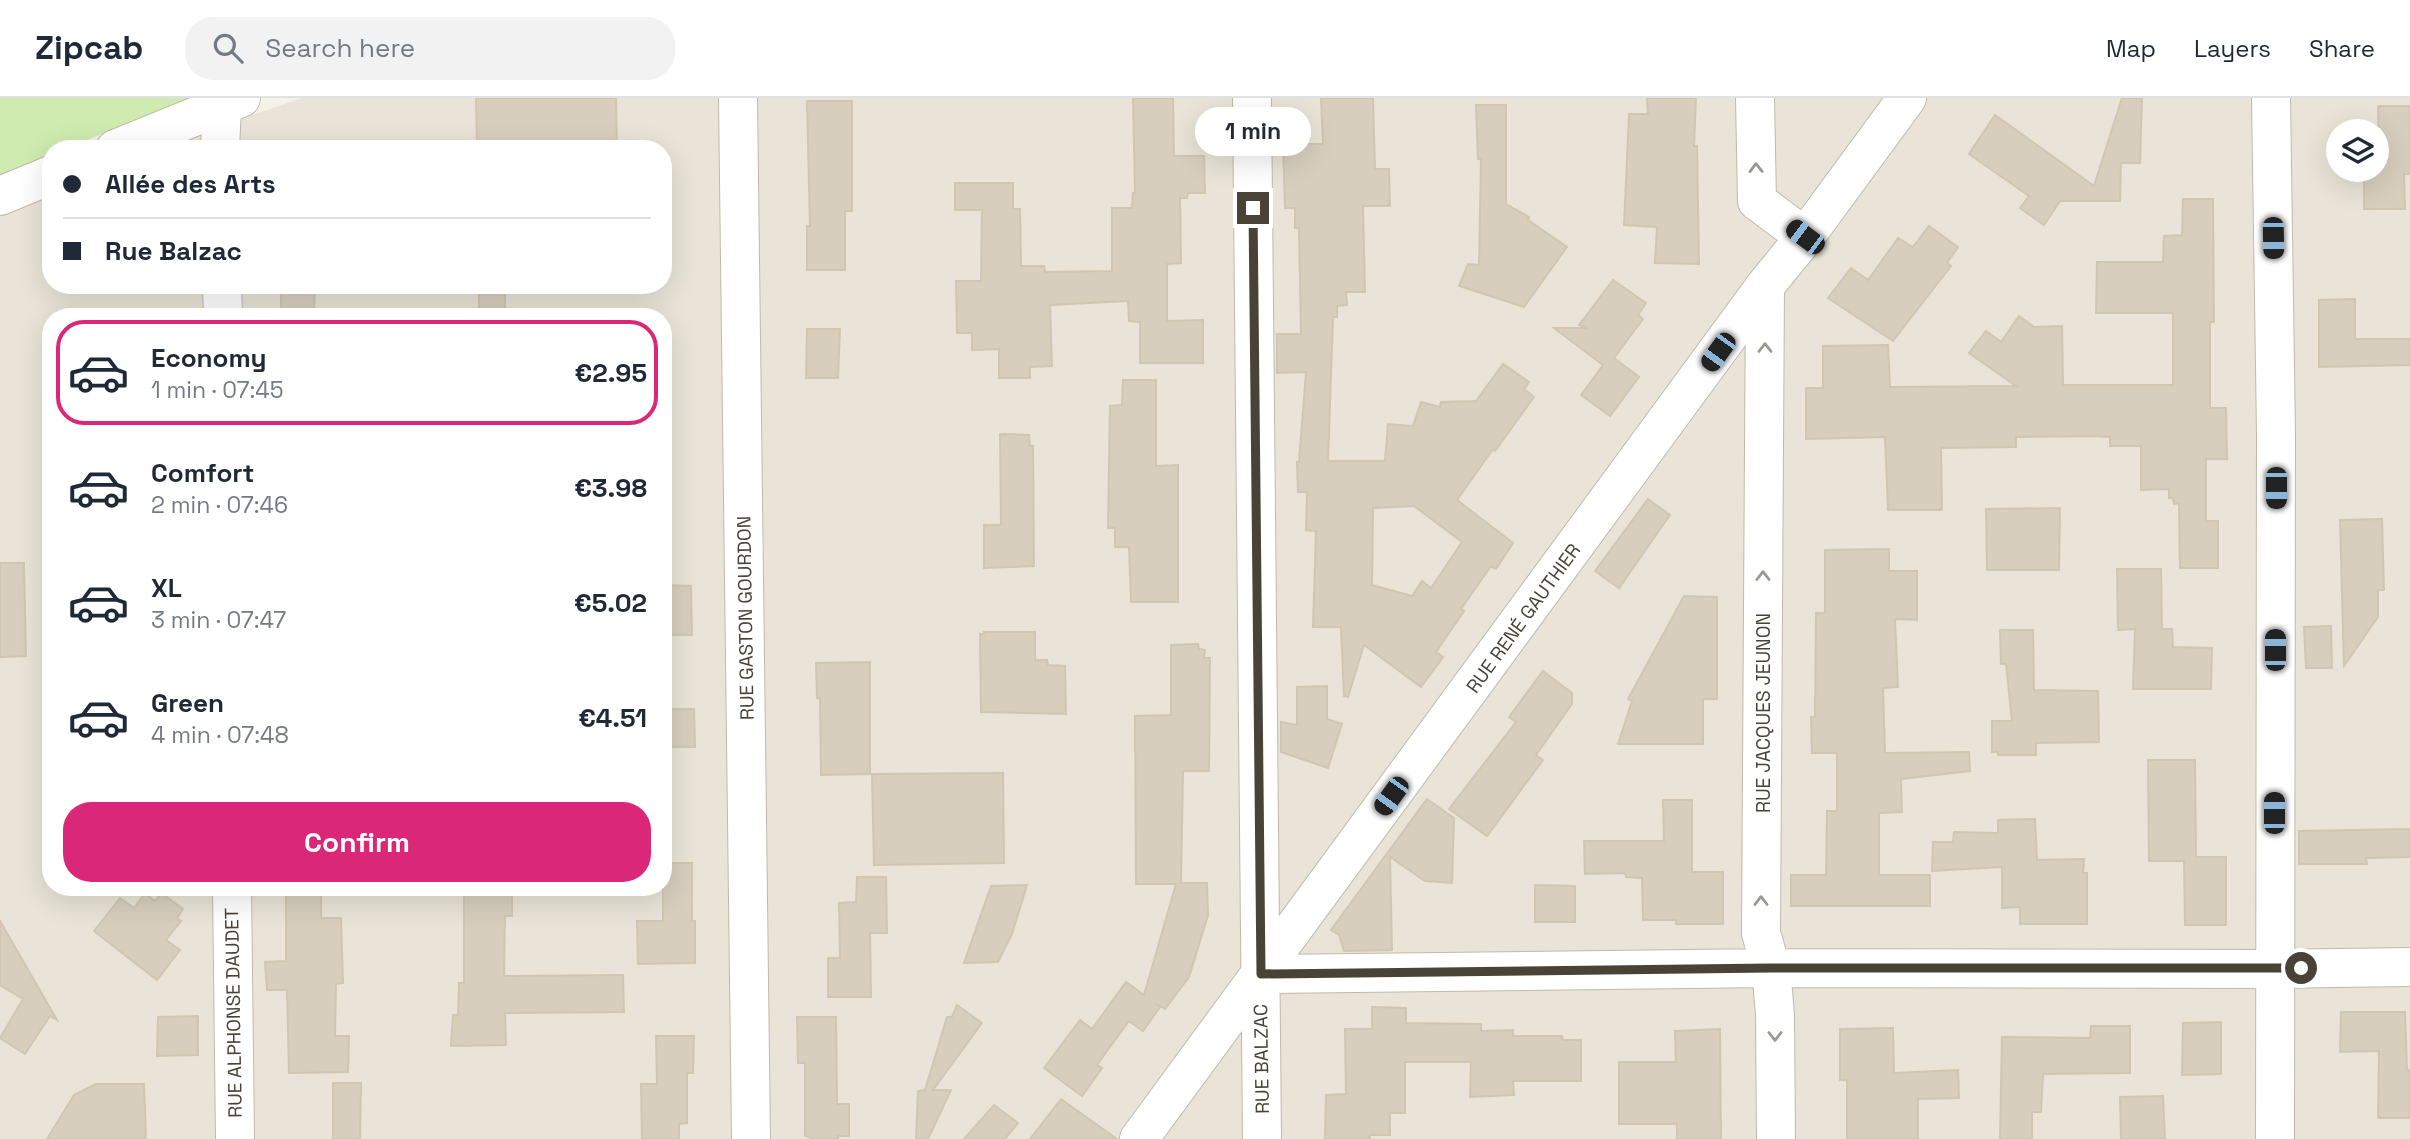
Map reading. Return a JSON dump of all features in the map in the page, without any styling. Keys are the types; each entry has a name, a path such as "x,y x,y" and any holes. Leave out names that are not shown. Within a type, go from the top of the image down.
{"street":[{"name":"RUE GASTON GOURDON","path":"738,98 751,1139"},
{"name":"RUE BALZAC","path":"1252,98 1262,1139"},
{"path":"1755,98 1757,201 1805,237"},
{"name":"RUE RENÉ GAUTHIER","path":"1139,1139 1765,286 1805,237 1907,98"},
{"path":"2271,98 2276,434 2275,1139"},
{"path":"137,140 231,102"},
{"path":"222,140 231,102"},
{"path":"0,195 42,179"},
{"name":"RUE JACQUES JEUNON","path":"1765,286 1761,933 1771,968 1775,1015 1776,1139"},
{"name":"RUE ALPHONSE DAUDET","path":"232,896 235,1139"},
{"path":"1261,974 1771,968 2410,967"}],"shaded area":[{"path":"302,98 2410,98 2410,1139 0,1139 0,201 42,187 42,294 672,294 672,140 180,140"}],"green space":[{"path":"0,98 197,98 87,140 42,140 42,158 0,175"}],"building":[{"path":"476,98 616,98 617,140 477,140"},
{"path":"1133,98 1173,98 1174,156 1204,156 1205,193 1188,193 1187,198 1180,198 1181,263 1167,264 1167,321 1203,320 1203,363 1140,363 1140,322 1129,321 1128,301 1050,305 1052,366 1030,367 1030,378 999,378 999,349 972,350 972,333 957,333 956,281 981,281 982,210 955,210 955,183 1013,183 1013,209 1020,209 1021,266 1044,266 1045,272 1112,271 1112,208 1132,208 1135,193"},
{"path":"1321,98 1373,98 1375,169 1389,169 1390,206 1363,206 1365,292 1346,292 1347,305 1337,306 1337,317 1333,317 1328,461 1385,461 1388,424 1413,426 1421,402 1440,407 1441,402 1476,401 1503,364 1529,382 1524,389 1534,397 1457,500 1513,543 1496,569 1491,566 1461,609 1464,611 1436,652 1443,657 1421,687 1364,645 1348,697 1344,696 1341,627 1313,627 1316,531 1306,530 1307,492 1298,492 1297,462 1306,372 1277,373 1277,334 1301,334 1299,228 1295,228 1295,208 1285,208 1283,144 1323,144","holes":["1414,506 1462,542 1431,588 1422,581 1412,596 1372,585 1373,508"]},
{"path":"1647,98 1696,98 1694,146 1697,146 1699,264 1655,263 1657,227 1624,225 1629,114 1648,114"},
{"path":"2122,98 2142,98 2140,163 2121,163 2120,201 2060,201 2044,225 2020,208 2029,196 1969,154 1995,115 2094,186"},
{"path":"807,101 852,101 852,211 845,211 845,270 807,270 807,226 810,226"},
{"path":"1476,105 1506,105 1506,204 1529,217 1528,220 1567,247 1524,307 1459,286 1468,264 1479,265 1481,159 1478,159"},
{"path":"2378,106 2410,106 2410,174 2404,174 2405,209 2364,209 2364,182 2389,182 2389,119 2378,119"},
{"path":"2183,199 2213,199 2214,322 2210,322 2210,408 2226,408 2227,459 2206,459 2206,521 2218,521 2218,568 2180,568 2179,503 2174,504 2173,498 2169,498 2169,489 2141,490 2141,446 2110,446 2110,437 2093,436 2016,437 2016,447 1941,448 1942,510 1888,510 1885,437 1806,439 1806,388 1823,388 1823,346 1888,345 1890,387 2016,386 1969,353 1986,331 2001,342 2019,316 2034,327 2062,326 2063,385 2173,385 2173,313 2096,313 2097,262 2163,262 2164,236 2182,235"},
{"path":"1929,226 1958,247 1947,263 1951,266 1893,341 1828,298 1851,268 1868,280 1898,238 1913,247"},
{"path":"1613,280 1646,303 1638,315 1643,319 1614,358 1639,377 1610,416 1581,395 1603,365 1554,328 1587,328 1579,325"},
{"path":"281,294 315,294 314,308 281,308"},
{"path":"479,294 505,294 505,308 479,308"},
{"path":"2355,299 2355,339 2410,339 2410,365 2319,367 2319,300"},
{"path":"807,329 840,329 838,378 806,378"},
{"path":"1123,380 1156,380 1156,466 1178,465 1178,602 1131,602 1129,547 1115,547 1115,528 1108,528 1110,406 1122,405"},
{"path":"1000,434 1029,435 1030,446 1033,446 1034,566 984,568 984,525 1001,525"},
{"path":"1648,499 1670,515 1619,588 1595,571"},
{"path":"2060,508 2059,570 1987,570 1986,509"},
{"path":"2382,519 2384,590 2378,590 2378,617 2344,666 2340,520"},
{"path":"1889,549 1889,571 1917,571 1917,620 1895,619 1898,687 1883,688 1885,753 1969,752 1970,771 1901,779 1902,812 1879,813 1879,875 1930,875 1930,906 1791,906 1791,875 1826,875 1827,811 1837,811 1837,753 1812,753 1816,613 1825,613 1825,550"},
{"path":"0,563 24,563 26,656 0,657"},
{"path":"2117,569 2161,569 2162,629 2172,629 2173,647 2212,648 2211,689 2133,689 2135,629 2118,630"},
{"path":"672,585 691,586 692,635 672,635"},
{"path":"1684,596 1717,597 1717,699 1703,699 1703,744 1618,744 1632,701 1628,699"},
{"path":"2331,626 2332,668 2306,668 2304,627"},
{"path":"2000,630 2033,630 2034,690 2098,691 2099,742 2036,743 2036,755 1998,755 1998,752 1992,752 1992,721 2012,721 2006,664 2001,664"},
{"path":"1035,632 1035,660 1047,660 1048,665 1065,666 1066,714 981,712 980,634"},
{"path":"1198,644 1199,649 1205,650 1204,658 1210,658 1209,771 1183,771 1181,883 1207,883 1208,915 1189,977 1165,1009 1156,1004 1160,1007 1143,1031 1129,1021 1097,1065 1102,1068 1082,1096 1044,1068 1080,1020 1092,1029 1126,982 1144,995 1176,884 1136,884 1135,716 1171,715 1171,645"},
{"path":"870,662 870,774 821,775 820,698 817,698 816,663"},
{"path":"1543,671 1572,693 1572,704 1536,755 1543,760 1487,836 1449,809 1516,722 1509,717"},
{"path":"1327,686 1327,719 1342,724 1328,768 1281,752 1281,722 1297,725 1297,687"},
{"path":"672,709 694,709 695,747 672,747"},
{"path":"2148,760 2195,760 2196,857 2226,857 2226,925 2185,925 2184,861 2149,861"},
{"path":"1003,773 1004,863 874,865 872,774"},
{"path":"1427,799 1454,818 1452,883 1425,881 1390,857 1392,950 1344,951 1339,935 1331,930"},
{"path":"1663,800 1692,800 1692,872 1723,872 1723,924 1676,924 1676,920 1643,920 1642,878 1626,877 1625,873 1585,874 1584,841 1664,841"},
{"path":"2035,819 2037,860 2084,859 2083,873 2087,873 2087,924 2020,924 2020,907 2002,908 2002,867 1932,871 1933,842 1953,842 1954,832 1998,833 1998,820"},
{"path":"2410,829 2410,857 2366,858 2367,864 2299,864 2299,831"},
{"path":"672,863 692,863 695,963 638,964 637,921 663,921 663,896 672,896"},
{"path":"857,877 886,877 887,933 870,933 871,997 828,997 828,958 840,958 839,903 856,902"},
{"path":"1027,885 1012,934 998,962 964,963 991,886"},
{"path":"1535,885 1575,886 1575,922 1535,922"},
{"path":"143,896 149,896 155,901 159,896 165,896 183,909 177,918 181,921 166,940 180,950 157,980 94,931 120,898 134,908"},
{"path":"286,896 321,896 321,918 341,918 343,983 336,984 335,1036 349,1036 348,1072 289,1073 287,990 267,990 265,962 286,961"},
{"path":"464,896 512,896 512,916 505,916 504,976 623,975 624,1012 505,1013 506,1045 451,1046 453,1015 458,1015 459,983 464,983"},
{"path":"0,921 57,1020 50,1016 25,1054 0,1038 23,999 0,985"},
{"path":"957,1005 982,1023 933,1090 951,1090 928,1139 916,1139 918,1091 925,1090 947,1017 952,1017"},
{"path":"1372,1007 1406,1008 1406,1023 1481,1024 1481,1031 1513,1030 1513,1036 1562,1036 1563,1040 1581,1040 1581,1081 1513,1081 1514,1095 1470,1097 1471,1062 1405,1062 1405,1113 1390,1113 1390,1135 1370,1135 1370,1139 1325,1139 1326,1095 1346,1094 1345,1029 1372,1029"},
{"path":"2341,1012 2405,1012 2407,1070 2410,1070 2410,1118 2378,1118 2379,1051 2340,1052"},
{"path":"198,1016 198,1055 157,1056 158,1017"},
{"path":"797,1017 836,1017 837,1104 849,1104 849,1136 838,1136 838,1139 811,1139 805,1136 805,1063 798,1063"},
{"path":"2221,1022 2221,1074 2182,1075 2183,1023"},
{"path":"2091,1026 2130,1026 2130,1073 2043,1074 2041,1112 2032,1112 2032,1139 2000,1139 2002,1037 2090,1038"},
{"path":"1893,1028 1894,1073 1958,1070 1959,1098 1918,1099 1918,1139 1847,1139 1847,1080 1840,1080 1840,1029"},
{"path":"1720,1029 1721,1139 1677,1139 1677,1124 1619,1124 1619,1062 1676,1062 1675,1031"},
{"path":"656,1036 694,1036 693,1073 687,1073 687,1123 679,1124 679,1139 642,1139 641,1084 657,1084"},
{"path":"333,1083 361,1083 360,1139 333,1139"},
{"path":"96,1084 144,1084 146,1139 47,1139 74,1095"},
{"path":"2163,1096 2165,1139 2121,1139 2120,1097"},
{"path":"1061,1099 1117,1139 1030,1139"},
{"path":"994,1105 1018,1123 1005,1139 964,1139"}],"route":[{"path":"1253,208 1261,974 1771,968 2301,968"}]}
